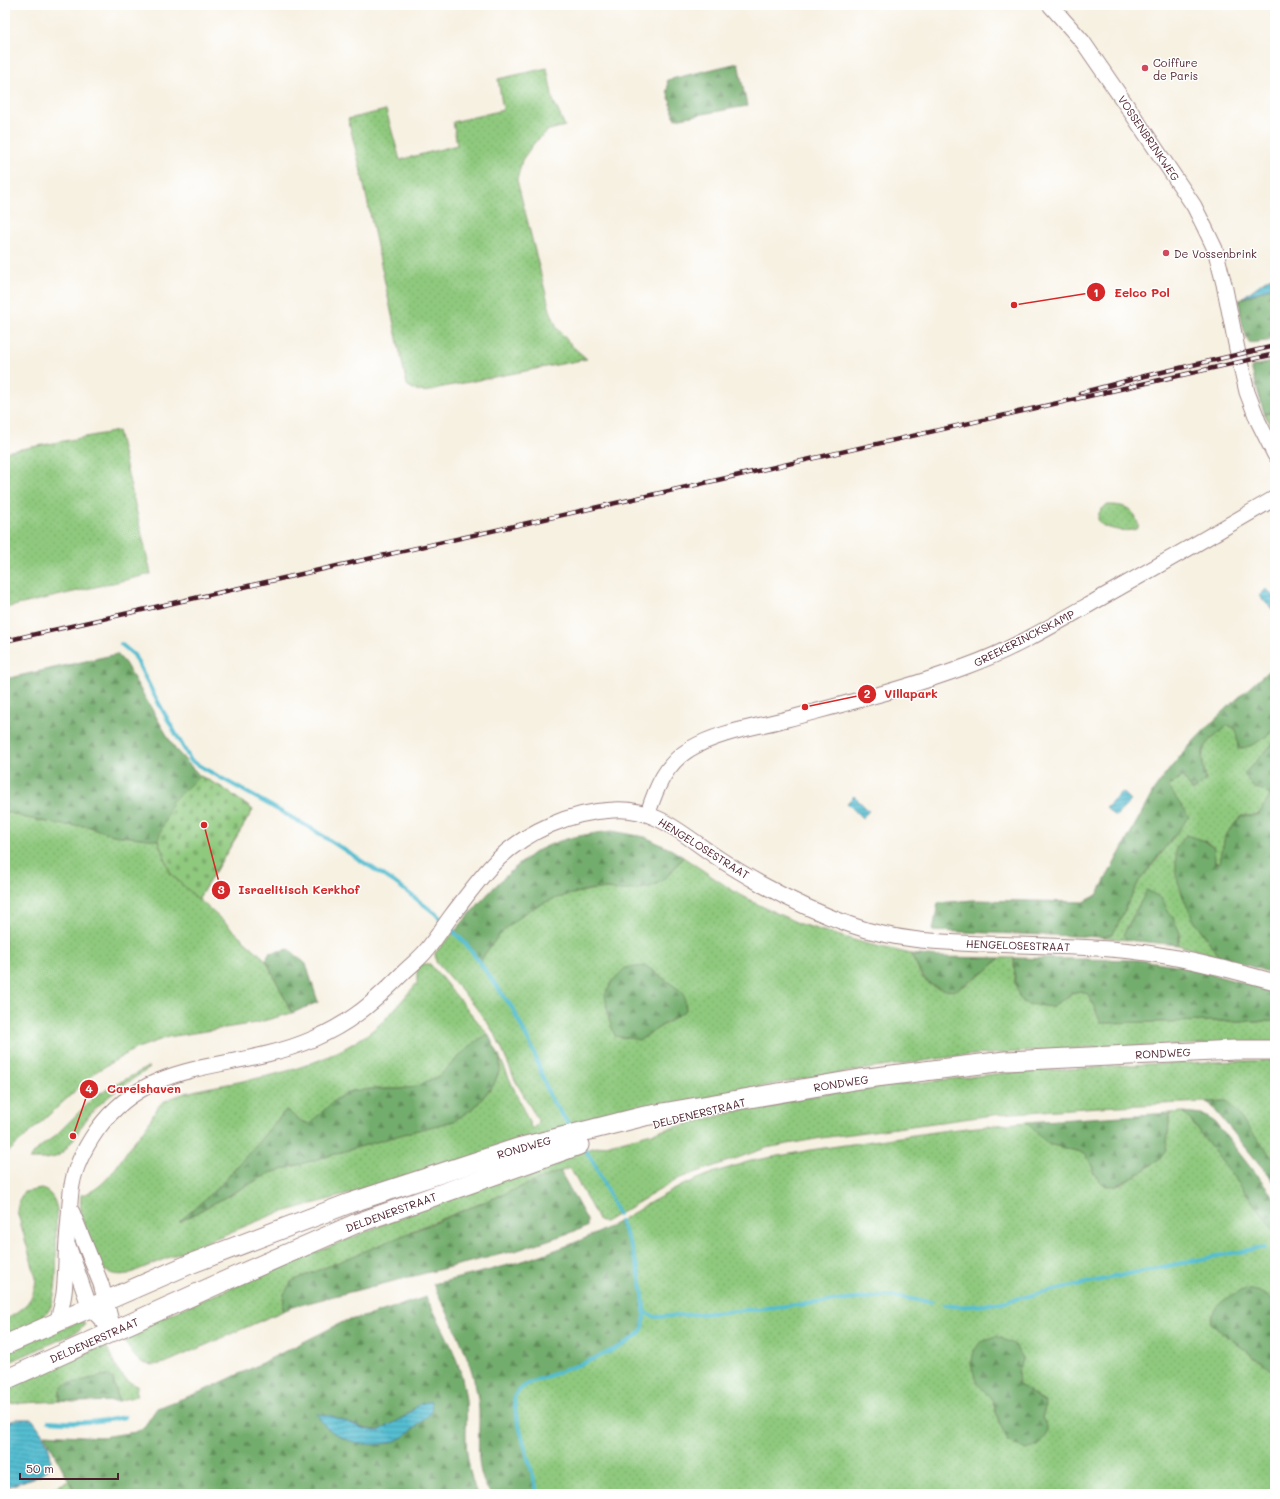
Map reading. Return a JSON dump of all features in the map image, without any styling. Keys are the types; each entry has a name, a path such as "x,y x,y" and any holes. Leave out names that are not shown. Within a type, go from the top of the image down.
{"main road":[{"name":"RONDWEG","path":"417,1180 518,1148 645,1116 794,1090 905,1073 1005,1062 1235,1050 1275,1050"},
{"name":"DELDENERSTRAAT","path":"5,1380 355,1224 565,1149 649,1125 794,1090"},
{"name":"DELDENERSTRAAT","path":"5,1345 190,1264 274,1230 417,1180"}],"street":[{"name":"VOSSENBRINKWEG","path":"1050,5 1083,42 1194,206 1215,250 1224,284 1247,392 1258,421 1275,455"},
{"name":"GREEKERINCKSKAMP","path":"648,814 654,794 664,774 675,761 690,749 715,737 867,698 915,684 985,659 1042,631 1275,498"},
{"name":"HENGELOSESTRAAT","path":"57,1322 64,1303 72,1182 82,1155 98,1129 116,1108 140,1089 160,1079 185,1071 277,1052 302,1043 339,1026 358,1014 424,953 451,916 495,862 522,841 559,821 587,812 616,809 632,810 648,814 675,828 718,858 784,896 829,917 878,934 938,942 1098,948 1148,953 1194,961 1275,982"},
{"name":"HENGELOSESTRAAT","path":"70,1207 98,1304"},
{"name":"HENGELOSESTRAAT","path":"67,1243 98,1304"},
{"path":"98,1304 114,1332"}],"green space":[{"path":"738,63 747,106 675,119 667,90 667,80"},
{"path":"547,68 553,100 565,126 549,130 535,142 522,160 517,180 550,310 557,328 572,346 587,359 438,388 426,392 414,389 407,385 360,167 348,119 386,110 400,160 457,145 453,122 503,110 498,79"},
{"path":"1275,286 1275,340 1250,343 1244,329 1239,300"},
{"path":"1275,361 1275,413 1264,413 1251,367"},
{"path":"1264,413 1275,413 1275,434"},
{"path":"118,431 151,574 5,608 5,452"},
{"path":"1108,505 1125,507 1131,511 1136,518 1138,528 1135,530 1116,530 1101,524 1098,515 1102,509"},
{"path":"117,654 125,663 175,749 200,776 223,788 253,810 198,899 171,874 158,840 113,835 87,826 64,825 26,818 5,811 5,679"},
{"path":"1275,665 1275,712 1273,714 1275,729 1258,742 1238,749 1236,729 1228,725 1212,738 1204,748 1203,760 1206,780 1193,791 1183,777 1168,786 1189,817 1139,881 1113,934 1102,937 933,931 938,903 973,900 1084,902 1097,895 1154,790 1167,772 1195,739"},
{"path":"1275,712 1275,741 1244,774 1254,788 1264,790 1271,796 1259,814 1252,816 1241,816 1225,836 1220,863 1215,863 1214,848 1205,841 1186,836 1193,919 1220,957 1178,945 1180,933 1140,903 1124,934 1127,940 1102,937 1113,933 1139,881 1162,853 1168,786 1183,777 1193,791 1206,780 1203,753 1207,743 1212,738 1228,725 1236,729"},
{"path":"1275,741 1275,974 1220,957 1193,919 1183,897 1176,875 1176,848 1186,835 1205,841 1214,848 1215,863 1220,863 1225,836 1241,816 1252,816 1259,814 1270,796 1264,790 1254,788 1244,774"},
{"path":"200,776 223,788 253,810 198,899 171,874 158,840 172,801"},
{"path":"5,811 26,818 64,825 87,826 113,835 158,840 171,874 266,960 292,1013 256,1023 168,1037 135,1049 97,1071 5,1155"},
{"path":"612,831 645,837 683,857 664,879 650,887 632,890 587,890 556,898 530,910 518,918 498,937 480,962 467,945 454,932 497,884 535,852 567,839"},
{"path":"683,857 732,890 759,905 800,924 864,943 911,954 922,977 928,983 937,988 964,986 986,971 1000,958 1014,958 1015,982 1019,996 1051,1007 1075,992 1082,991 1089,995 1101,1023 1275,1021 1275,1042 1085,1048 958,1056 819,1076 717,1095 275,1214 128,1274 113,1274 100,1267 80,1214 81,1195 90,1192 105,1181 163,1102 194,1091 280,1073 311,1063 341,1050 376,1028 388,1016 417,983 417,970 422,964 430,964 488,1034 472,1044 439,1076 414,1087 352,1091 335,1100 309,1124 301,1121 286,1110 222,1184 181,1221 270,1173 414,1131 454,1121 475,1107 494,1084 500,1069 500,1058 532,1129 539,1122 515,1080 497,1038 474,1005 436,962 435,953 454,932 467,945 480,962 491,944 504,929 524,912 553,898 595,889 622,890 645,888 670,874","holes":["646,966 683,993 686,1010 640,1040"]},
{"path":"1147,890 1161,898 1173,918 1180,933 1178,945 1127,940 1123,935"},
{"path":"289,949 306,964 318,1002 292,1013 266,960 269,953"},
{"path":"911,954 939,957 1000,958 986,971 954,991 944,990 926,980"},
{"path":"1014,958 1138,960 1178,965 1275,992 1275,1021 1101,1023 1089,995 1082,991 1075,992 1051,1007 1024,1003 1019,997 1015,982"},
{"path":"646,966 684,993 686,1010 640,1040 615,1036 609,1020 605,995 613,980 625,968"},
{"path":"488,1034 500,1058 500,1069 494,1084 475,1107 454,1121 414,1131 270,1173 179,1222 222,1184 286,1110 301,1121 309,1124 335,1100 352,1091 414,1087 439,1076 472,1044"},
{"path":"1275,1060 1275,1160 1226,1101 1098,1107 1001,1114 821,1138 766,1148 680,1178 605,1222 599,1221 570,1168 419,1228 284,1294 283,1311 165,1363 149,1365 138,1360 133,1355 123,1335 195,1303 449,1197 562,1156 754,1107 827,1093 1003,1073 1148,1064"},
{"path":"148,1067 150,1068 134,1078 95,1109 75,1137 59,1155 49,1158 29,1159 39,1148 56,1135 95,1096"},
{"path":"1227,1101 1275,1160 1275,1183 1210,1104 1206,1102"},
{"path":"1184,1112 1275,1231 1275,1301 1260,1292 1216,1307 1211,1317 1211,1324 1275,1373 1275,1494 538,1494 516,1415 514,1397 518,1391 529,1383 609,1353 643,1328 644,1313 642,1286 636,1260 620,1221 651,1202 683,1185 715,1172 751,1161 817,1149 948,1130 1026,1122 1048,1144 1081,1152 1087,1155 1097,1178 1122,1184 1152,1165 1167,1143 1170,1113","holes":["1018,1372 1018,1385 1046,1403 1042,1418 1047,1426 999,1422 992,1399"]},
{"path":"1184,1112 1202,1114 1215,1122 1275,1199 1275,1231"},
{"path":"1170,1113 1167,1143 1165,1151 1159,1159 1136,1176 1115,1186 1107,1186 1100,1182 1093,1172 1093,1168 1086,1155 1081,1152 1048,1144 1026,1122"},
{"path":"560,1171 587,1220 587,1227 518,1250 334,1296 283,1311 284,1294 292,1281"},
{"path":"41,1189 52,1196 57,1209 57,1260 54,1296 51,1306 43,1317 28,1327 5,1337 5,1320 27,1304 33,1292 36,1278 17,1211 19,1200 24,1192"},
{"path":"620,1221 635,1256 642,1280 644,1293 643,1328 633,1338 606,1354 529,1383 518,1391 514,1397 516,1415 538,1494 491,1494 485,1485 480,1465 478,1443 479,1410 473,1377 462,1345 433,1284 505,1266 553,1251"},
{"path":"1246,1289 1260,1292 1275,1301 1275,1373 1211,1324 1214,1311 1222,1302"},
{"path":"426,1297 449,1341 462,1376 466,1401 467,1454 477,1494 76,1494 44,1434 101,1437 136,1432 144,1427 157,1408 203,1391 345,1321 367,1316","holes":["414,1408 412,1430 395,1441 373,1445 332,1416 356,1426 374,1430 383,1429 392,1425"]},
{"path":"79,1322 84,1322 85,1324 81,1329 73,1334 5,1364 5,1351"},
{"path":"997,1336 1015,1345 1023,1360 1018,1372 1019,1385 1046,1403 1042,1418 1047,1426 1047,1433 1038,1446 1027,1450 1008,1441 999,1422 992,1399 977,1383 971,1365 974,1351 981,1341"},
{"path":"105,1343 120,1373 137,1386 136,1396 119,1401 113,1379 107,1375 82,1381 60,1389 60,1401 5,1404 5,1390"},
{"path":"107,1375 113,1379 119,1401 60,1401 60,1389 66,1384"},
{"path":"69,1481 76,1494 39,1494 42,1493"}],"water":[{"path":"1275,276 1275,286 1242,298 1267,279"},
{"path":"1266,589 1275,598 1274,611 1259,596"},
{"path":"1122,792 1131,801 1115,817 1106,808"},
{"path":"854,796 869,811 862,818 847,803"},
{"path":"431,1401 432,1412 410,1432 395,1441 385,1444 362,1444 340,1437 323,1423 317,1414 332,1416 365,1429 378,1431 403,1418 420,1404"},
{"path":"16,1419 32,1419 40,1430 49,1448 51,1461 50,1468 40,1475 5,1488 5,1424"}],"waterway":[{"path":"121,644 134,655 153,693 191,761 312,829 394,882 436,914 467,945 513,1009 533,1050 550,1097 572,1129"},
{"path":"583,1146 596,1167 618,1214"},
{"path":"538,1494 516,1415 514,1397 518,1391 529,1383 610,1352 637,1335 643,1327 644,1306 639,1273 629,1241 620,1221"},
{"path":"944,1305 974,1306 990,1304 1141,1271 1265,1247"},
{"path":"644,1312 656,1317 726,1312 885,1296 931,1302"},
{"path":"49,1421 87,1422 125,1417"}],"railway":[{"path":"1080,393 1145,376 1275,346"},
{"path":"5,641 1275,354"}],"place":[{"name":"Coiffure de Paris","path":"1145,68"},
{"name":"De Vossenbrink","path":"1166,253"},
{"name":"Eelco Pol","path":"1014,305"},
{"name":"Villapark","path":"805,707"},
{"name":"Israelitisch Kerkhof","path":"204,825"},
{"name":"Carelshaven","path":"73,1136"}]}
